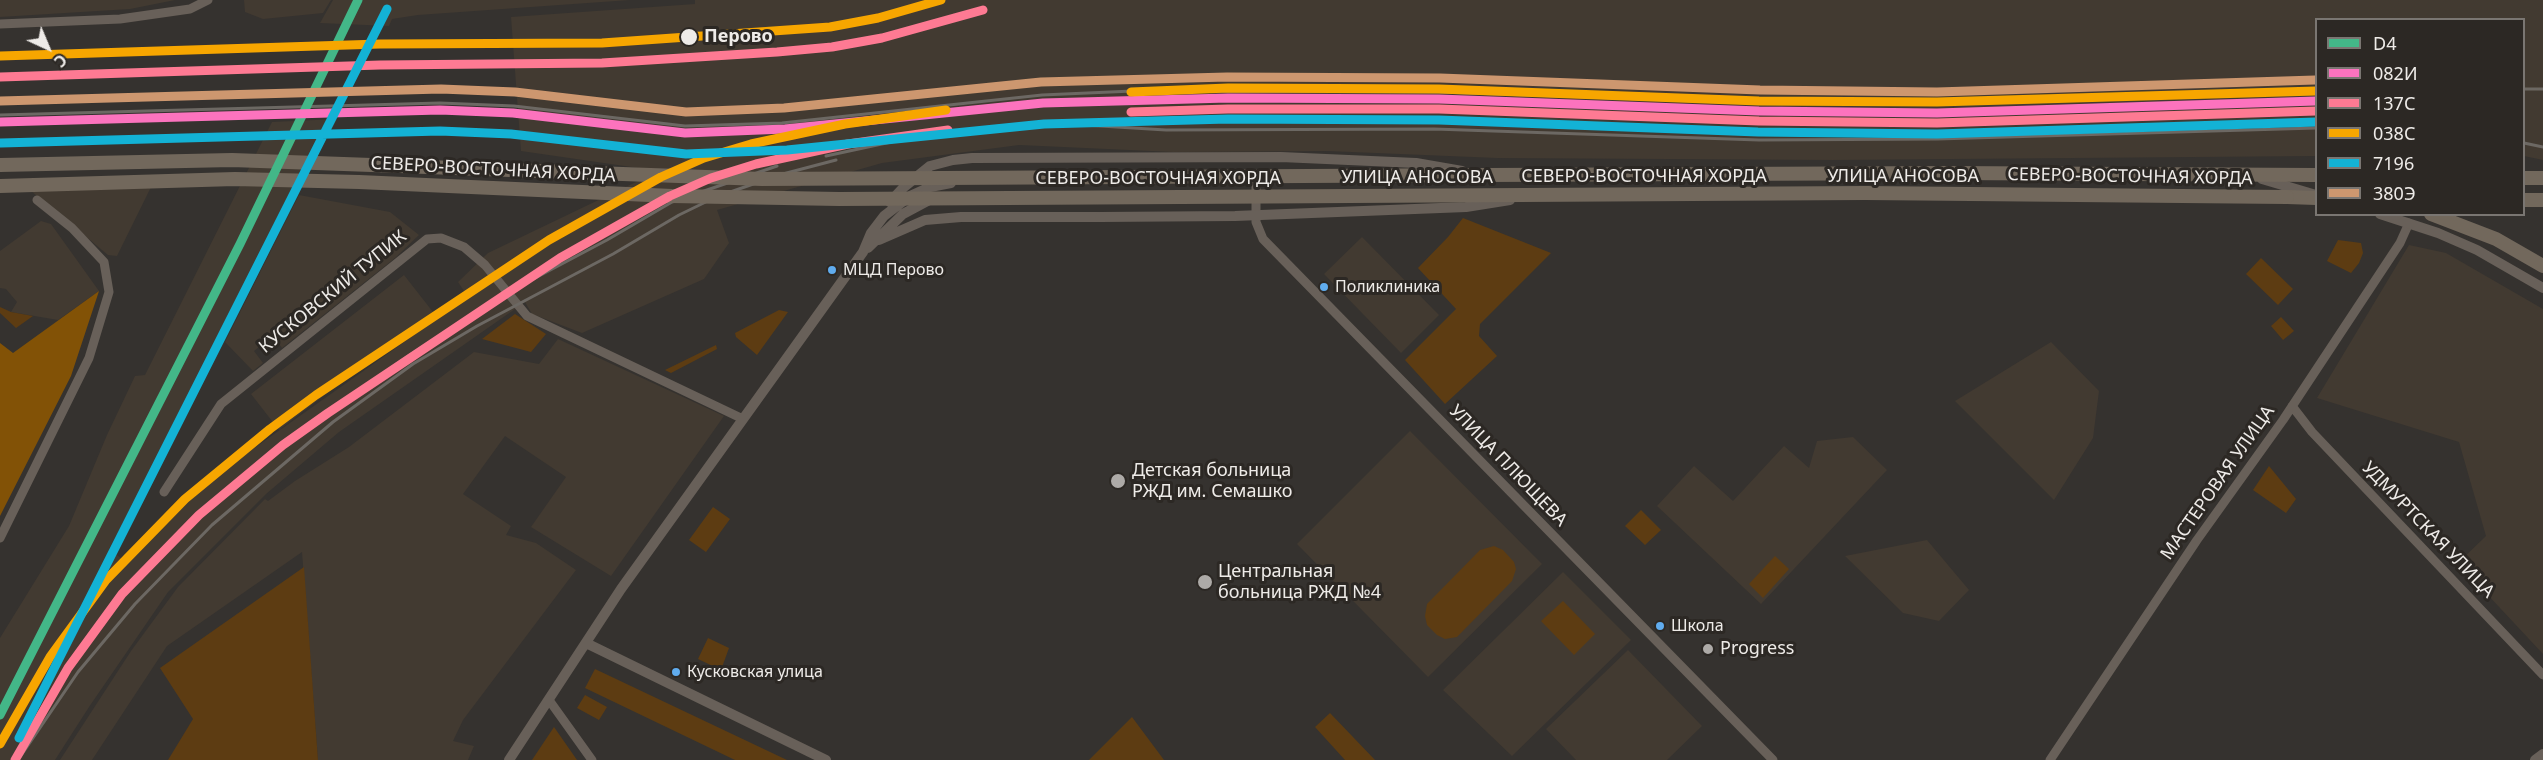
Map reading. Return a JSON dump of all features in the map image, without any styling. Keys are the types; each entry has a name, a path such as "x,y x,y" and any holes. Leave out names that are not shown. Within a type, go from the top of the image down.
{"main road":[{"name":"СЕВЕРО-ВОСТОЧНАЯ ХОРДА","path":"0,165 244,160 773,179 1949,173 2315,175"},
{"path":"2525,178 2543,178"},
{"name":"СЕВЕРО-ВОСТОЧНАЯ ХОРДА","path":"0,186 127,181 246,180 796,199 1800,194 2315,195"},
{"path":"2525,200 2543,200"},
{"path":"2436,216 2496,239 2543,266"}],"street":[{"path":"0,24 120,19 190,9 208,0"},
{"path":"509,760 621,589 863,252 893,198 930,166 972,158 1281,157 1416,162 1487,175"},
{"name":"УЛИЦА АНОСОВА","path":"884,216 910,196 930,187 947,183 1256,179 2247,177 2264,179 2315,195"},
{"name":"УЛИЦА ПЛЮЩЕВА","path":"1256,179 1256,222 1263,239 1773,760"},
{"name":"УЛИЦА АНОСОВА","path":"863,252 903,214 936,197 947,195 1800,194"},
{"path":"873,242 926,220 961,217 1235,216 1466,207 1542,195"},
{"path":"0,538 89,358 109,292 104,262 72,228 37,200"},
{"path":"2386,216 2477,250 2543,288"},
{"name":"МАСТЕРОВАЯ УЛИЦА","path":"2050,760 2158,597 2292,406 2400,243 2409,223"},
{"name":"КУСКОВСКИЙ ТУПИК","path":"164,492 221,404 427,239 441,237 464,246 485,265 527,316 742,419"},
{"name":"УДМУРТСКАЯ УЛИЦА","path":"2292,406 2312,432 2543,675"},
{"path":"586,643 826,760"},
{"path":"549,700 592,760"},
{"path":"2535,760 2543,754"}],"shaded area":[{"path":"0,0 175,0 130,9 0,17"},
{"path":"244,0 331,0 323,13 263,19 245,12"},
{"path":"333,0 630,0 418,15 392,19 389,26 320,23"},
{"path":"695,0 2543,0 2543,160 2525,156 2525,18 2315,18 2315,156 1833,160 1497,158 1327,151 1173,152 1019,145 882,163 717,210 729,243 704,279 582,333 532,314 525,302 339,432 266,494 168,592 55,760 0,760 0,638 69,526 107,435 135,376 145,375 272,122 337,119 109,549 126,562 219,473 468,297 458,282 488,253 659,171 521,151 511,17 695,4"},
{"path":"151,187 117,256 108,255 31,191"},
{"path":"299,195 390,212 419,235 395,258 282,348 273,336 254,351 263,363 253,371 225,342"},
{"path":"1463,218 1551,253 1480,324 1479,336 1497,356 1445,404 1405,360 1456,309 1418,268"},
{"path":"41,221 51,224 99,291 58,320 11,312 17,302 6,289 0,288 0,251"},
{"path":"1362,237 1439,315 1401,353 1324,274"},
{"path":"2338,240 2361,243 2363,253 2351,273 2327,261"},
{"path":"2409,245 2446,253 2543,309 2543,654 2458,563 2486,536 2459,442 2317,398"},
{"path":"2261,258 2293,289 2278,305 2246,274"},
{"path":"404,275 433,312 279,430 251,394"},
{"path":"99,291 71,376 0,516 0,343 13,353"},
{"path":"0,307 11,312 33,316 16,328 0,313"},
{"path":"779,310 788,312 757,355 736,337 735,333"},
{"path":"515,314 546,334 531,352 482,339"},
{"path":"2281,317 2294,331 2283,340 2271,326"},
{"path":"558,339 724,416 611,576 531,527 566,477 505,436 463,494 511,526 506,535 536,543 576,570 463,720 453,741 474,746 468,760 318,760 302,552 167,646 92,760 60,760 131,651 178,587 265,499 268,501 349,447 474,352 539,364"},
{"path":"2051,342 2099,391 2093,438 2054,500 1955,401"},
{"path":"716,345 717,349 671,373 665,370"},
{"path":"1410,431 1542,564 1428,677 1297,544"},
{"path":"1853,437 1887,470 1761,604 1657,506 1694,466 1733,501 1784,446 1809,468 1817,441"},
{"path":"2269,466 2296,499 2286,513 2253,490"},
{"path":"713,507 730,519 706,552 689,540"},
{"path":"1641,510 1661,530 1645,545 1625,526"},
{"path":"1927,540 1969,590 1939,621 1903,613 1845,556"},
{"path":"1494,546 1503,550 1514,562 1516,569 1512,581 1457,637 1445,639 1437,635 1427,625 1425,616 1427,604 1480,550"},
{"path":"1775,556 1789,569 1763,598 1749,584"},
{"path":"304,567 318,760 168,760 193,719 160,668"},
{"path":"1563,572 1631,640 1512,756 1443,690"},
{"path":"1563,601 1595,634 1574,655 1541,621"},
{"path":"708,638 729,648 721,670 698,659"},
{"path":"1628,650 1702,726 1667,760 1576,760 1546,729"},
{"path":"595,669 787,760 735,760 585,688"},
{"path":"585,695 607,707 599,720 577,708"},
{"path":"1330,713 1375,760 1345,760 1315,727"},
{"path":"1132,717 1164,760 1089,760"},
{"path":"554,727 577,760 532,760"}],"railway":[{"path":"2525,89 2543,89"},
{"path":"0,115 440,103 514,106 685,126 782,123 1042,95 1133,91 1439,92 1760,103 1936,104 2315,92"},
{"path":"826,156 933,133 1051,123 1166,130 1434,129 1759,140 1937,139 2315,128"},
{"path":"2525,143 2543,147"},
{"path":"18,760 78,672 135,604 212,525 333,422 413,364 477,326 613,254 679,215 716,197 779,175 836,160"},
{"path":"29,729 69,664 99,624 151,564 243,476 283,444 408,356 507,293 607,240 672,202 777,166"}],"transit line":[{"name":"D4","path":"0,715 240,244 358,0"},
{"name":"038С","path":"0,56 380,44 602,43 830,27 878,18 941,0"},
{"name":"7196","path":"19,738 387,9"},
{"name":"137С","path":"0,77 380,65 602,63 777,52 832,47 882,38 983,10"},
{"name":"380Э","path":"0,101 441,89 515,92 686,112 784,108 1041,82 1227,77 1440,78 1760,90 1937,92 2315,80"},
{"name":"038С","path":"1131,92 1228,88 1439,89 1759,101 1937,102 2315,91"},
{"name":"082И","path":"0,122 440,110 513,113 685,133 785,129 1043,103 1228,98 1439,99 1759,111 1937,113 2315,101"},
{"name":"137С","path":"1131,112 1228,109 1439,109 1759,121 1937,123 2315,111"},
{"name":"038С","path":"0,744 50,657 106,580 185,499 270,429 316,395 549,240 661,177 704,158 751,144 845,124 946,110"},
{"name":"7196","path":"1,143 440,131 511,134 686,154 787,150 1044,124 1228,119 1439,120 1758,132 1937,134 2315,122"},
{"name":"137С","path":"15,760 68,668 122,594 199,515 283,445 328,413 560,258 670,196 711,178 756,164 848,144 948,130"}],"place":[{"name":"Перово","path":"689,37"},
{"name":"МЦД Перово","path":"832,270"},
{"name":"Поликлиника","path":"1324,287"},
{"name":"Детская больница РЖД им. Семашко","path":"1118,481"},
{"name":"Центральная больница РЖД №4","path":"1205,582"},
{"name":"Школа","path":"1660,626"},
{"name":"Progress","path":"1708,649"},
{"name":"Кусковская улица","path":"676,672"}]}
